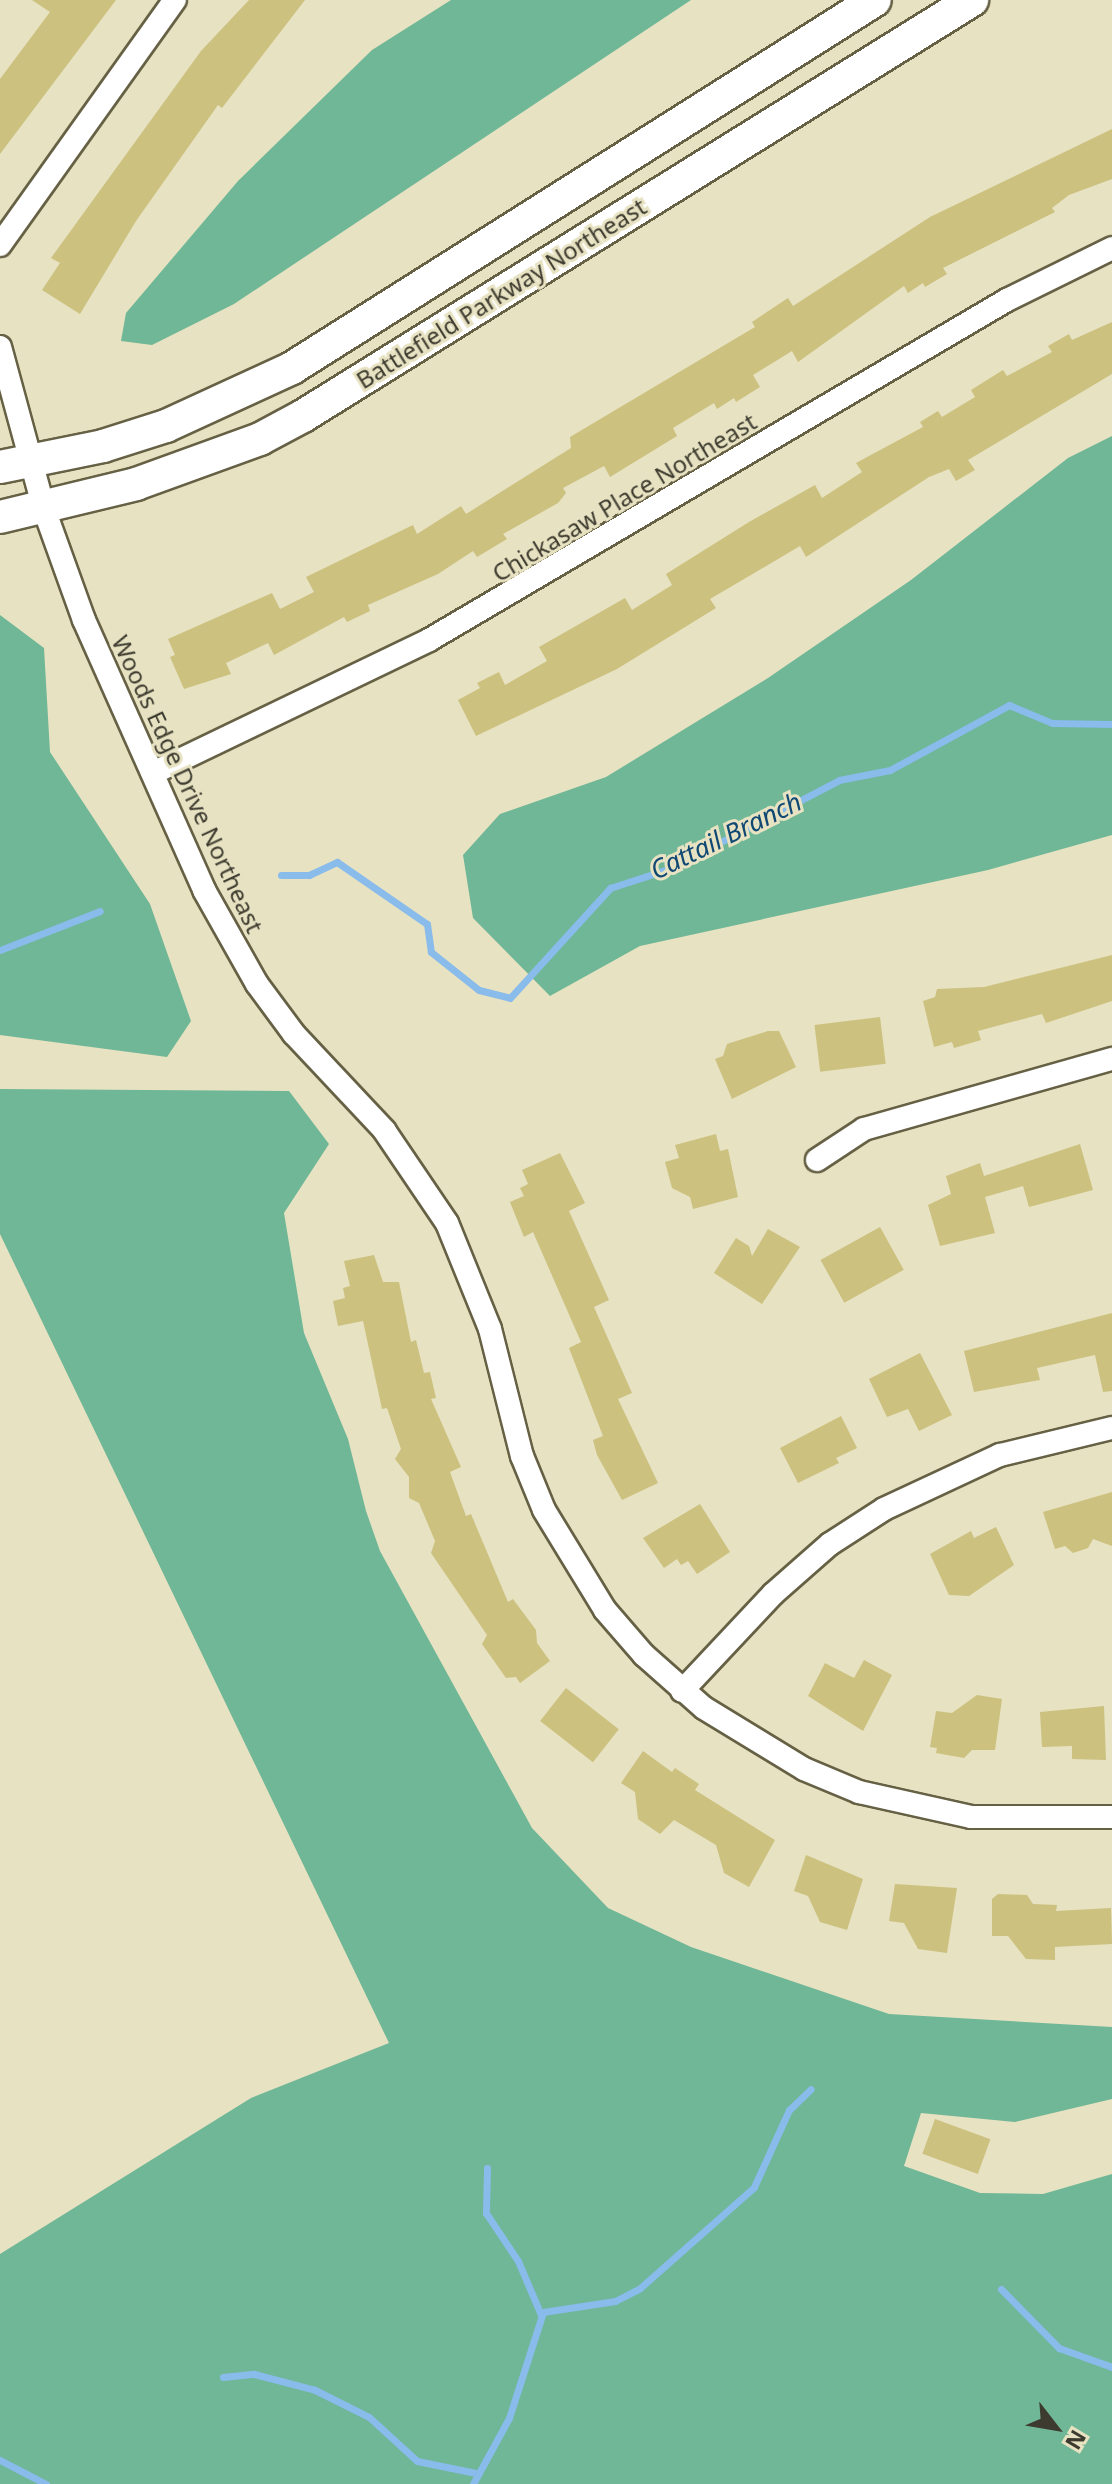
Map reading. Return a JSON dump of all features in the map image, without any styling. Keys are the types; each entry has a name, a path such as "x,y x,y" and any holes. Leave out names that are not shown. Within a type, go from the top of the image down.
{"main road":[{"name":"Battlefield Parkway Northeast","path":"15,465 166,426 292,368 875,0"},
{"name":"Battlefield Parkway Northeast","path":"0,517 44,509 196,464 303,416 972,0"}],"street":[{"path":"0,245 175,0"},
{"name":"Chickasaw Place Northeast","path":"153,773 499,602 1007,300 1112,248"},
{"name":"Woods Edge Drive Northeast","path":"0,347 15,465 44,509 84,620 204,890 257,984 294,1034 384,1130 447,1223 490,1329 522,1456 571,1561 605,1610 682,1691 740,1734 859,1792 971,1817 1112,1817"},
{"path":"817,1160 864,1129 1112,1059"},
{"path":"682,1691 773,1594 830,1544 884,1509 1000,1455 1112,1428"}],"green space":[{"path":"451,0 691,0 234,304 152,345 121,341 126,313 238,181 372,50"},
{"path":"1112,436 1112,835 988,870 640,946 550,996 473,918 463,855 500,814 606,777 768,678 911,580 1068,458"},
{"path":"0,615 44,648 50,752 150,904 191,1021 167,1057 0,1035"},
{"path":"0,1089 289,1091 329,1144 284,1213 304,1333 348,1439 366,1511 380,1551 532,1828 608,1908 691,1947 889,2014 1112,2027 1112,2099 1015,2122 921,2113 904,2166 980,2193 1043,2194 1112,2174 1112,2484 0,2484 0,2254 251,2098 389,2043 0,1234"}],"building":[{"path":"32,0 116,0 0,154 0,79 50,12"},
{"path":"249,0 305,0 222,108 218,105 136,221 80,314 42,290 60,263 51,258 201,51"},
{"path":"1112,129 1112,179 1069,195 1052,208 1055,212 943,268 947,274 925,287 923,283 908,293 904,286 798,362 792,351 753,375 760,387 736,402 734,398 717,409 714,403 673,428 677,436 610,477 604,466 563,488 566,493 558,503 503,534 507,539 477,557 473,551 438,574 368,605 370,611 347,622 344,617 274,655 268,643 226,663 231,674 184,689 170,657 175,655 168,639 272,593 280,609 314,592 306,577 413,525 417,534 461,506 466,514 571,448 570,437 755,327 752,322 788,298 793,306 930,217"},
{"path":"1112,322 1112,374 968,460 975,470 956,481 949,469 929,477 806,557 800,546 710,599 716,608 617,669 476,736 458,700 480,688 477,683 499,672 505,685 547,661 539,647 625,598 632,610 672,585 666,574 749,522 815,485 822,498 862,472 856,463 923,427 920,422 938,411 942,417 975,397 971,390 1003,370 1007,376 1052,352 1048,346 1069,334 1072,340"},
{"path":"1112,955 1112,1001 1046,1023 1042,1014 978,1031 981,1040 954,1048 952,1042 934,1047 923,1001 935,997 937,989 984,987"},
{"path":"880,1017 886,1064 820,1072 814,1025"},
{"path":"768,1031 779,1031 796,1067 732,1099 715,1059 723,1056 727,1044"},
{"path":"716,1134 720,1151 728,1149 738,1197 693,1209 690,1197 672,1188 665,1162 679,1158 675,1145"},
{"path":"1080,1144 1093,1190 1029,1207 1023,1186 985,1197 995,1233 940,1246 928,1205 951,1194 946,1176 980,1163 984,1176"},
{"path":"560,1153 585,1203 569,1211 609,1300 594,1307 632,1393 618,1399 658,1483 622,1500 597,1455 593,1440 603,1436 569,1348 581,1342 533,1232 524,1237 510,1202 524,1196 520,1188 528,1184 522,1170"},
{"path":"880,1227 904,1270 844,1303 821,1260"},
{"path":"768,1229 800,1247 762,1304 714,1273 736,1238 749,1246 752,1256"},
{"path":"374,1255 383,1282 399,1282 411,1342 416,1340 424,1373 430,1372 436,1398 431,1399 461,1467 450,1472 466,1516 471,1514 508,1602 513,1599 536,1630 537,1643 550,1661 520,1683 516,1677 506,1678 482,1644 487,1635 431,1553 435,1541 419,1503 409,1498 409,1477 395,1459 401,1449 387,1408 382,1409 363,1321 338,1326 333,1301 345,1298 343,1288 350,1286 344,1261"},
{"path":"1112,1313 1112,1391 1103,1392 1095,1355 1037,1368 1040,1380 974,1392 964,1351"},
{"path":"920,1353 952,1415 919,1431 908,1409 887,1417 869,1379"},
{"path":"841,1416 857,1448 836,1458 839,1463 798,1483 780,1448"},
{"path":"1112,1492 1112,1546 1093,1539 1088,1548 1073,1553 1065,1546 1055,1549 1043,1512"},
{"path":"700,1504 730,1552 697,1574 688,1561 681,1565 677,1559 664,1568 643,1538"},
{"path":"996,1527 1014,1565 969,1596 949,1595 930,1554 971,1531 974,1538"},
{"path":"864,1660 892,1675 863,1731 808,1696 825,1663 854,1678"},
{"path":"566,1688 619,1729 593,1762 540,1721"},
{"path":"977,1695 1002,1699 995,1750 972,1750 964,1758 936,1753 937,1748 930,1747 936,1711 952,1713"},
{"path":"1104,1706 1106,1760 1072,1759 1072,1746 1042,1747 1040,1712"},
{"path":"643,1751 672,1772 675,1768 699,1784 695,1790 775,1840 749,1887 724,1873 716,1845 674,1820 660,1834 638,1819 635,1792 621,1783"},
{"path":"806,1855 863,1879 847,1930 820,1922 808,1896 794,1891"},
{"path":"895,1884 957,1888 947,1953 918,1949 904,1923 889,1921"},
{"path":"998,1894 1027,1895 1033,1904 1057,1905 1056,1911 1111,1908 1112,1944 1055,1947 1055,1960 1026,1959 1008,1936 992,1936 992,1899"},
{"path":"935,2119 990,2139 978,2174 922,2154"}],"waterway":[{"name":"Cattail Branch","path":"281,875 309,875 337,862 427,924 431,952 479,990 510,998 610,888 669,869 839,780 890,770 1009,705 1052,723 1112,724"},
{"name":"Cattail Branch","path":"0,950 100,911"},
{"path":"473,2484 509,2418 543,2312 615,2301 640,2288 754,2187 789,2110 811,2089"},
{"path":"487,2168 486,2213 518,2261 541,2315"},
{"path":"1001,2289 1059,2348 1112,2367"},
{"path":"223,2377 254,2374 315,2390 369,2417 417,2461 476,2473"},
{"path":"0,2460 46,2484"}]}
